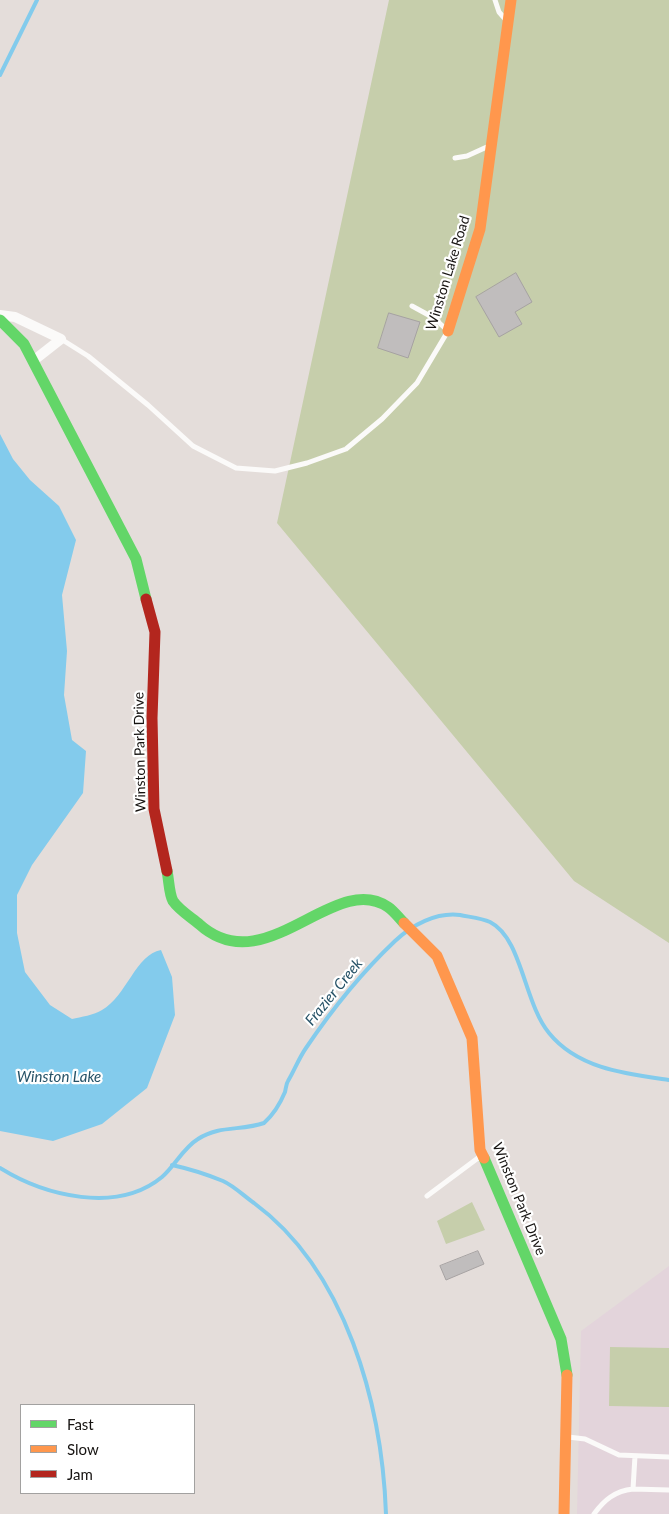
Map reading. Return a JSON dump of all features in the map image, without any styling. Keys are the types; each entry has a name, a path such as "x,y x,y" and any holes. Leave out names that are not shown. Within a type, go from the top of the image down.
{"street":[{"name":"Winston Lake Road","path":"448,331 480,228 511,0"},
{"name":"Winston Lake Road","path":"0,315 15,317 61,339"},
{"name":"Winston Park Drive","path":"0,320 24,344 136,559 155,632 152,718 154,809 173,901 212,936 229,942 248,942 283,932 346,901 367,900 387,906 437,956 472,1038 482,1155 561,1339 568,1384 568,1437 564,1514"},
{"path":"33,362 61,339"}],"lane":[{"path":"495,0 499,12 508,22"},
{"path":"455,158 467,156 491,144"},
{"path":"412,306 434,318 448,331"},
{"name":"Winston Lake Road","path":"61,339 103,368 193,446 236,468 275,471 307,463 346,449 382,419 416,383 448,331"},
{"path":"428,1196 482,1155"},
{"path":"568,1437 586,1439 619,1455 669,1457"},
{"path":"633,1489 635,1456"},
{"path":"594,1514 605,1501 620,1491 633,1489 669,1490"}],"shaded area":[{"path":"669,1266 669,1514 577,1514 581,1331"}],"green space":[{"path":"389,0 669,0 669,943 574,881 277,523"},
{"path":"472,1202 485,1230 446,1244 437,1221"},
{"path":"610,1347 669,1348 669,1407 609,1406"}],"water":[{"name":"Winston Lake","path":"0,434 13,459 30,480 59,506 76,540 62,595 67,651 64,695 72,740 86,751 83,793 32,865 17,895 17,933 25,972 50,1005 72,1019 95,1013 110,1004 145,959 152,953 161,950 172,977 175,1015 147,1088 102,1124 53,1141 0,1131"}],"building":[{"path":"516,273 532,302 515,312 522,324 499,337 476,297"},
{"path":"389,313 420,322 408,358 378,348"},
{"path":"478,1251 484,1264 446,1280 440,1266"}],"waterway":[{"path":"0,75 37,0"},
{"name":"Frazier Creek","path":"0,1168 18,1178 59,1193 103,1198 124,1195 144,1188 162,1177 188,1147 198,1139 222,1130 264,1123 279,1105 287,1082 306,1048 358,979 402,935 425,921 442,916 460,915 483,920 490,922 501,930 516,956 541,1020 549,1033 574,1055 604,1068 669,1080"},
{"path":"172,1165 210,1176 235,1188 286,1231 313,1265 335,1302 353,1343 367,1385 377,1429 386,1514"}],"traffic: fast":[{"path":"0,320 24,344 136,559 146,599"},
{"path":"167,871 173,901 182,911 199,924 224,939 249,941 274,935 345,902 367,900 388,907 404,923"},
{"path":"484,1158 561,1339 567,1375"}],"traffic: slow":[{"path":"448,331 480,229 511,0"},
{"path":"404,923 437,956 472,1038 480,1150 484,1158"},
{"path":"564,1514 567,1375"}],"traffic: jam":[{"path":"146,599 155,632 152,718 154,809 167,871"}]}
